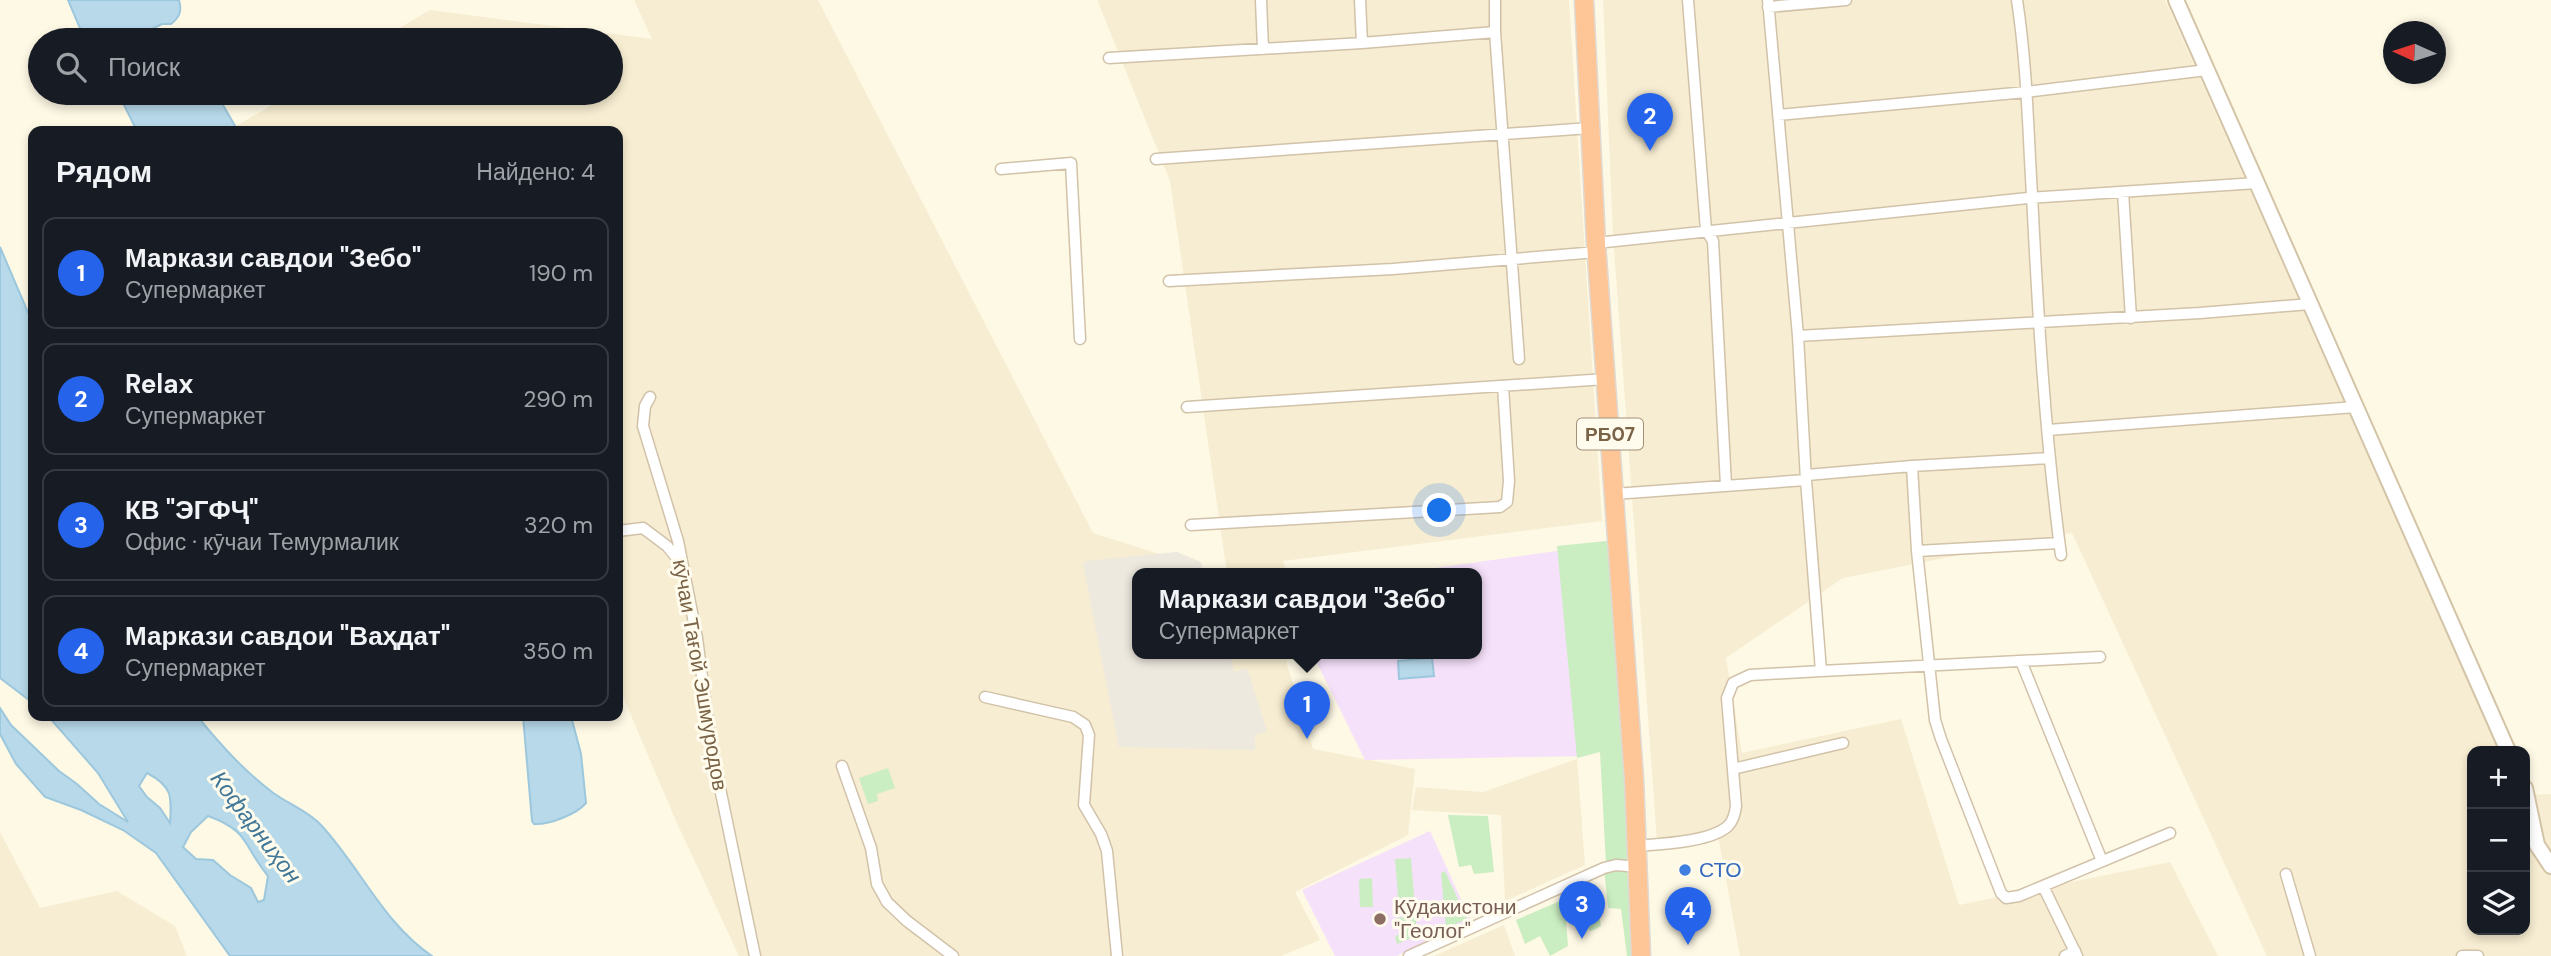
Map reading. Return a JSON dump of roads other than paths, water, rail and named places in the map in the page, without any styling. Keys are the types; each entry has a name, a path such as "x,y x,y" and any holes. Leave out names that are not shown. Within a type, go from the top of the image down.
{"highway":[{"name":"РБ07","path":"1584,0 1597,247 1637,846 1641,956"}],"street":[{"path":"1261,0 1263,49"},
{"path":"1360,0 1362,43"},
{"path":"1495,0 1495,32 1519,359"},
{"path":"1688,0 1706,230 1713,241 1726,485"},
{"path":"1821,671 1798,336 1768,3 1846,0"},
{"path":"2017,0 2024,44 2040,323 2050,458 2061,555"},
{"path":"2176,0 2506,746"},
{"path":"1110,58 1495,32"},
{"path":"1778,115 2026,92 2207,70"},
{"path":"1156,159 1590,128"},
{"path":"1001,169 1071,163 1080,339"},
{"path":"1169,281 1393,269 1512,259 1706,230 2032,198 2257,183"},
{"path":"2123,192 2131,318"},
{"path":"1798,336 2131,318 2310,304"},
{"path":"1186,407 1606,379"},
{"path":"1191,525 1500,507 1507,502 1510,481 1503,386"},
{"name":"кӯчаи Тағой Эшмуродов","path":"650,397 645,406 643,426 678,541 697,638 711,746 755,956"},
{"path":"2048,430 2356,407"},
{"path":"1614,494 1912,466 2050,458"},
{"path":"1912,466 1917,551 1935,720 2001,893 2006,898 2011,898 2170,833"},
{"path":"623,530 643,528 667,546 681,563"},
{"path":"1917,551 2059,543"},
{"path":"1637,846 1700,838 1725,829 1734,816 1736,806 1727,698 1733,683 1750,676 1928,664 2100,657"},
{"path":"2021,661 2102,861"},
{"path":"985,697 1073,717 1085,725 1088,735 1084,805 1101,834 1107,851 1118,956"},
{"path":"1733,769 1843,743"},
{"path":"842,766 871,848 877,884 887,902 953,956"},
{"path":"2529,809 2537,845 2551,866"},
{"path":"1409,956 1599,870 1616,864 1638,867"},
{"path":"2286,874 2310,956"},
{"path":"2043,886 2072,954"},
{"path":"2462,956 2478,956"}],"water":[{"path":"68,0 179,0 180,11 171,24 154,28 80,28"},
{"path":"124,105 223,105 235,126 134,126"},
{"path":"0,247 28,312 28,699 0,678"},
{"path":"1432,659 1434,676 1399,679 1398,661"},
{"name":"Кофарниҳон","path":"0,708 11,725 59,771 99,804 128,822 98,773 52,721 201,721 251,775 321,825 386,912 415,943 432,956 230,956 156,853 123,830 45,797 16,764 0,734","holes":["147,773 169,793 170,823 139,786","208,816 239,834 268,876 264,900 258,902 251,888 213,860 196,859 183,847 191,832"]},
{"path":"523,721 572,721 581,754 586,803 570,815 555,821 534,824"}],"place":[{"name":"Relax","path":"1650,151"},
{"name":"Маркази савдои \"Зебо\"","path":"1307,739"},
{"name":"СТО","path":"1685,870"},
{"name":"Кӯдакистони \"Геолог\"","path":"1380,919"},
{"name":"КВ \"ЭГФҶ\"","path":"1582,939"},
{"name":"Маркази савдои \"Ваҳдат\"","path":"1688,945"}]}
